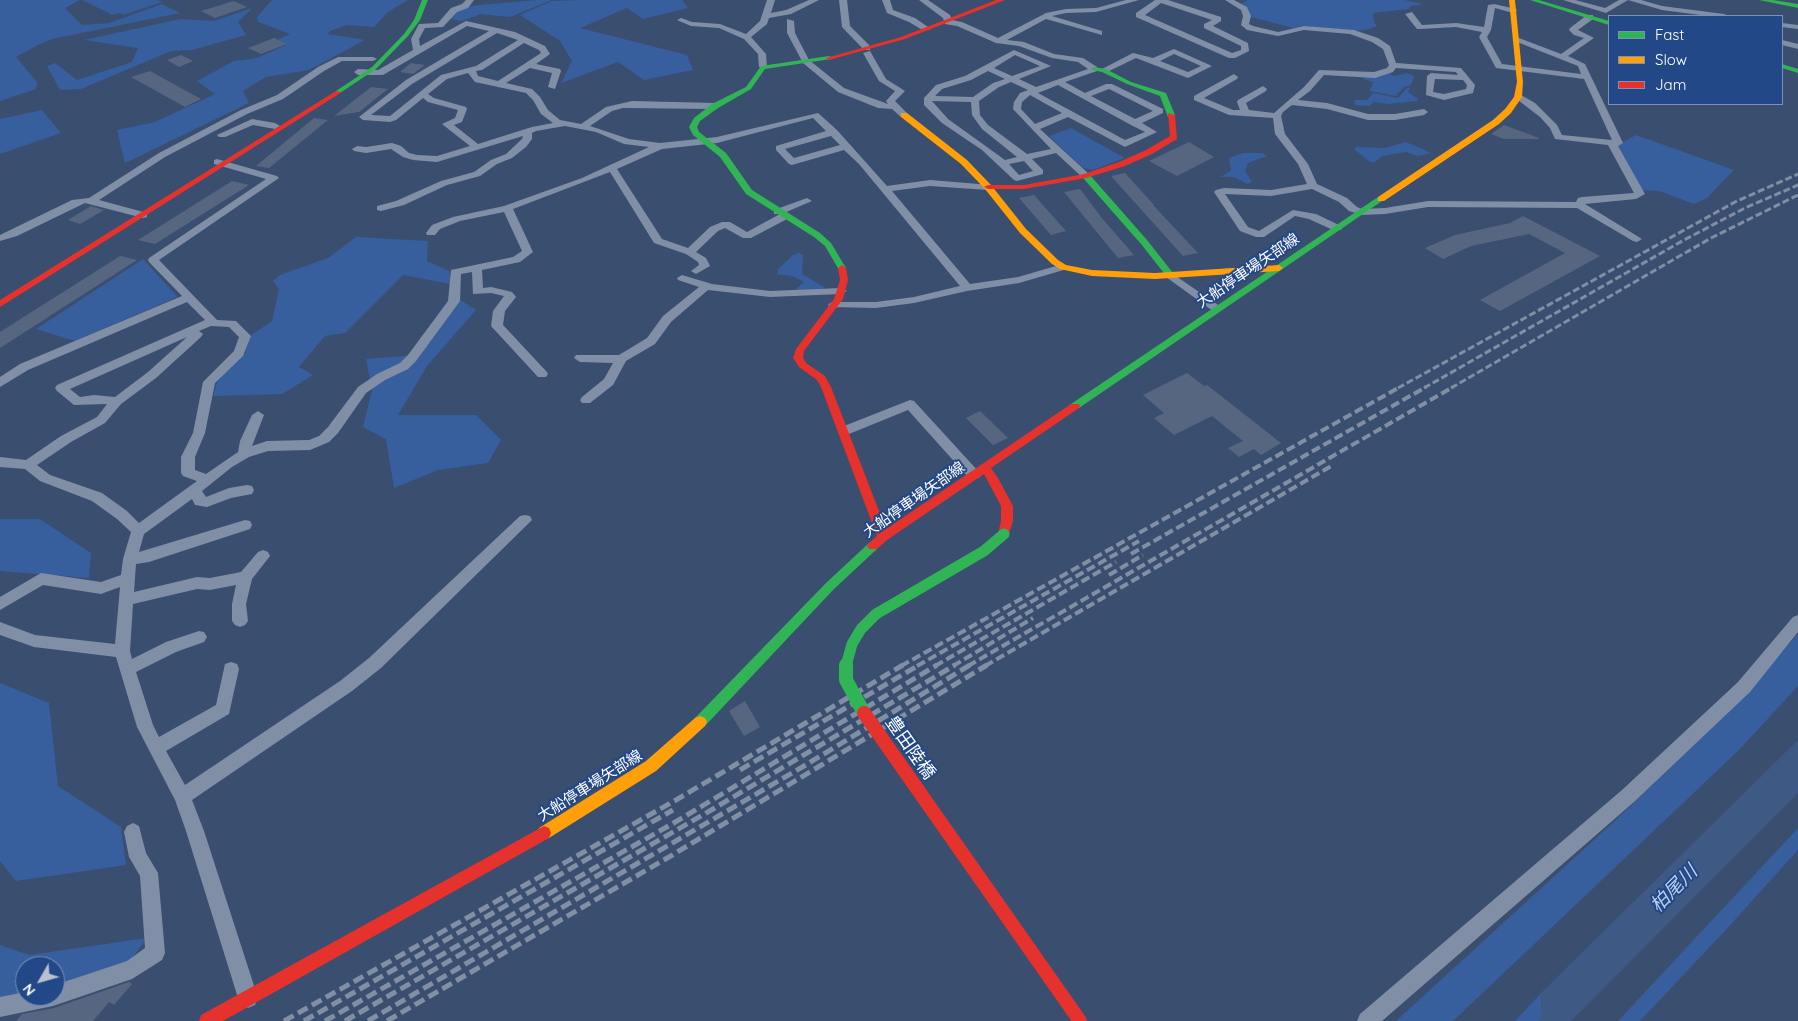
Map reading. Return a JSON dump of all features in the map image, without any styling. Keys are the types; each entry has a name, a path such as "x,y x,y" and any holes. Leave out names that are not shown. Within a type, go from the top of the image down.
{"street":[{"path":"221,163 275,126 362,73 407,21 417,0"},
{"path":"0,304 221,163 325,102 406,35 417,20 425,0"},
{"path":"417,51 415,39 422,26 440,25 454,10 465,6 470,0"},
{"path":"748,37 760,28 767,16 771,0"},
{"path":"767,16 788,12 815,0"},
{"path":"843,0 846,27 867,50 883,81 901,91 890,101 894,107 964,162 988,187 1023,231 1055,262 1063,267"},
{"path":"886,0 890,11 912,20 927,29"},
{"path":"923,0 947,18 948,22"},
{"path":"763,67 830,58 867,50 948,22 1001,0"},
{"path":"999,40 1046,17 1077,6 1096,10 1135,0"},
{"path":"1160,0 1218,19 1207,26 1245,45 1244,51 1232,56 1139,15 1160,0"},
{"path":"1229,0 1244,9 1247,14 1245,25 1250,28 1278,34 1304,28 1351,32 1384,44 1392,57 1393,66"},
{"path":"1533,0 1608,22"},
{"path":"1544,0 1608,22"},
{"path":"1556,0 1608,15"},
{"path":"1567,0 1606,11 1624,0"},
{"path":"1632,0 1662,8 1716,15"},
{"path":"1762,0 1795,5"},
{"path":"1778,15 1795,5"},
{"path":"1516,40 1581,64 1618,143 1558,136 1554,127 1538,110 1518,97 1520,82 1519,69 1516,40 1513,6 1491,7 1483,36 1499,66 1519,69 1586,77"},
{"path":"1409,14 1420,27 1456,25 1486,30"},
{"path":"1046,17 1099,33"},
{"path":"1563,56 1590,38 1573,30 1590,17"},
{"path":"681,20 720,26 748,37 762,54 763,67 749,88 715,106 697,120 693,127 696,133 708,141 731,165 740,182 750,192 817,235 828,245 842,267 844,280 841,291 834,305 799,351 798,358 802,365 821,378 844,431 883,537"},
{"path":"790,21 791,33 806,61 841,90 881,106 894,107"},
{"path":"886,189 930,183 988,187 1024,187 1086,176 1150,152 1174,137 1171,115 1163,95 1129,83 1080,60 1052,56 1021,44 999,40 959,24 948,22"},
{"path":"362,73 380,73 466,23 525,39 542,48 546,54 499,84"},
{"path":"1783,25 1798,27"},
{"path":"1206,45 1250,28"},
{"path":"496,30 409,82 363,117 387,120 393,118 444,77 478,68 525,39"},
{"path":"1783,42 1798,47"},
{"path":"1153,61 1174,51 1208,66 1188,75 1153,61 1136,54 1099,70 1023,95 1018,102 1017,109 1034,128 1086,176 1144,242 1170,275 1217,309"},
{"path":"928,98 975,100 996,85 1047,66 1014,52 968,78 939,88 928,98 927,103 945,121 985,148 1017,178 1040,172 1026,158 985,127 976,115 975,100"},
{"path":"91,201 162,155 244,112 280,97 321,69 341,60 373,59"},
{"path":"529,65 557,71 552,87"},
{"path":"1277,116 1290,102 1307,89 1322,72 1375,75 1387,72 1393,66 1458,70 1465,78 1471,85 1470,91 1444,97 1429,93 1431,76 1465,78"},
{"path":"988,68 1033,91 1069,114 1125,144 1152,132 1058,82"},
{"path":"1783,68 1798,71"},
{"path":"1783,68 1798,76"},
{"path":"470,70 478,80 529,91 534,95 548,116 564,124"},
{"path":"1234,76 1197,98 1232,113 1264,113 1277,116"},
{"path":"1084,96 1109,86 1160,111 1134,123"},
{"path":"1246,113 1241,102 1263,89"},
{"path":"423,94 431,100 463,109 459,120 447,124 477,147"},
{"name":"大船停車場矢部線","path":"207,1021 567,820 643,771 700,722 830,586 883,537 1217,309 1496,122 1508,111 1518,97"},
{"path":"1290,102 1327,106 1368,117 1395,117 1424,112"},
{"path":"584,126 609,110 622,105 715,106"},
{"path":"1034,128 1069,114"},
{"path":"357,149 366,150 392,146 398,148 406,155 431,159 441,158 528,131 564,124 584,126 628,142 660,146 708,141 815,116 834,132 886,189 967,288"},
{"path":"1277,116 1280,134 1303,164 1313,186"},
{"path":"222,135 252,122 275,126"},
{"path":"381,208 400,203 444,183 477,174 494,162 509,156 523,145 528,131"},
{"path":"834,132 779,148 792,162 847,146"},
{"path":"1579,205 1582,200 1636,196 1640,194 1612,143"},
{"path":"431,233 436,227 457,219 507,208 584,180 660,146"},
{"path":"1003,163 1057,150"},
{"path":"209,480 188,473 188,457 199,434 209,382 239,354 245,336 232,324 214,323 153,260 274,178 221,163"},
{"path":"611,167 658,241 690,252 702,260 706,266 696,271"},
{"path":"1337,228 1312,216 1293,213 1260,235 1244,229 1219,192 1271,193 1313,186 1332,194 1353,209 1361,212 1385,211 1428,204 1579,205 1637,239"},
{"path":"0,238 13,234 76,202 91,201 140,214"},
{"path":"690,252 714,229 720,226 726,224 747,236 807,201"},
{"path":"248,998 195,831 182,797 145,727 122,652 127,579 130,559 138,531 196,490 227,464 244,454 267,446 310,445 324,439 334,430 362,390 381,377 404,366 412,358 454,301 456,288 454,272 516,260 528,252 507,208"},
{"path":"0,295 140,214"},
{"path":"477,267 477,292 492,290 508,294 510,297 499,311 497,326 542,374"},
{"path":"834,305 876,306 914,300 967,288 1019,280 1063,267 1115,274 1170,275 1279,268"},
{"path":"682,278 706,286 770,294 841,291"},
{"path":"580,358 621,359 652,341 667,319 706,286"},
{"path":"0,383 24,367 189,297"},
{"path":"117,401 94,399 78,402 62,388 212,321"},
{"path":"28,465 66,439 101,420 117,401 152,375 198,334"},
{"path":"586,400 609,382 621,359"},
{"path":"844,431 910,404 980,472"},
{"path":"244,454 246,441 258,415"},
{"path":"0,462 28,465 44,478 97,497 122,515 138,531"},
{"name":"豊田陸橋","path":"980,472 994,478 1007,506 1007,521 1004,534 984,551 876,614 861,629 852,644 846,662 846,680 858,705 1080,1021"},
{"path":"196,490 200,501 206,502 229,493 247,490"},
{"path":"182,797 346,686 368,669 525,520"},
{"path":"130,559 149,556 245,525"},
{"path":"240,621 239,604 245,577 263,556"},
{"path":"126,600 197,583 210,584 245,577"},
{"path":"0,604 41,579 101,588 127,579"},
{"path":"1368,1021 1628,796 1744,687 1798,620"},
{"path":"0,628 34,641 122,652"},
{"path":"128,670 170,647 199,637"},
{"path":"156,748 222,710 231,669"},
{"path":"65,992 132,969 155,954 149,873 138,857 133,832"},
{"path":"0,1007 15,1004"}],"shaded area":[{"path":"0,0 80,0 65,8 82,25 109,23 162,4 180,13 52,39 36,46 16,57 37,82 36,89 0,101"},
{"path":"82,0 158,0 162,2 123,15 119,13 113,15"},
{"path":"272,0 408,0 388,12 374,27 347,25 330,31 328,34 365,40 309,70 266,77 243,91 249,103 125,163 117,130 155,122 215,94 197,81 234,61 257,58 286,45 277,40 290,34 258,22 257,17"},
{"path":"552,0 510,17 481,14 462,21 451,19 452,14 468,6"},
{"path":"682,0 688,8 643,19 627,8 580,28 687,55 693,70 644,80 618,62 561,83 572,61 560,41 520,15 552,1"},
{"path":"1248,0 1404,0 1424,4 1411,6 1409,9 1373,13 1374,22 1377,26 1366,30 1352,31 1302,26 1293,28 1251,17 1246,7 1241,4"},
{"path":"252,8 238,22 246,35 192,50 171,51 81,89 60,90 47,66 55,63 77,80 132,62 138,48 84,40 180,19 214,21"},
{"path":"1389,73 1394,76 1407,73 1414,76 1411,85 1404,87 1396,96 1370,91 1373,82 1364,79 1362,75"},
{"path":"1408,87 1410,88 1408,92 1418,99 1417,101 1388,104 1374,102 1369,106 1355,105 1354,100 1367,100 1373,93 1398,98"},
{"path":"42,110 61,133 0,154 0,119"},
{"path":"1071,128 1125,158 1093,170 1083,168 1049,136"},
{"path":"1636,135 1734,170 1707,198 1694,204 1659,191 1639,190 1616,146"},
{"path":"1406,142 1431,153 1418,156 1406,152 1382,156 1375,162 1370,162 1354,149 1357,147 1385,148"},
{"path":"1243,153 1263,153 1267,156 1248,163 1245,171 1252,182 1247,184 1234,177 1220,177 1231,171 1229,158"},
{"path":"356,237 428,241 427,261 449,271 451,284 403,275 345,333 325,336 299,367 313,375 282,394 213,396 219,376 245,353 251,335 272,321 279,289 273,281 280,275 328,258"},
{"path":"799,253 803,255 802,274 824,287 822,289 796,289 804,282 792,276 777,274 778,269 793,255"},
{"path":"143,259 177,296 175,298 75,341 36,329"},
{"path":"459,299 476,310 427,366 398,415 476,415 501,440 488,463 438,470 394,488 386,439 363,427 372,390 366,359 407,356"},
{"path":"0,519 40,519 91,553 89,578 0,571"},
{"path":"1798,634 1798,686 1739,750 1453,1021 1396,1021 1619,817 1743,697"},
{"path":"0,683 49,703 58,786 121,827 126,865 16,881 0,861"},
{"path":"1798,828 1798,850 1723,933 1640,1021 1618,1021"},
{"path":"147,938 127,965 65,987 65,956 15,956 15,997 0,999 0,945 29,955"},
{"path":"1541,993 1542,1016 1539,1021 1515,1021"}],"water":[{"name":"柏尾川","path":"1798,740 1798,793 1571,1021 1539,1021 1542,1016 1541,993"}],"building":[{"path":"234,1 247,7 215,18 201,11"},
{"path":"274,38 287,44 261,54 248,48"},
{"path":"181,55 193,61 179,67 167,60"},
{"path":"411,63 425,65 413,74 400,72"},
{"path":"150,71 201,99 185,107 131,77"},
{"path":"371,87 388,89 359,112 334,116"},
{"path":"314,118 328,120 269,168 256,166"},
{"path":"1504,125 1539,139 1504,139 1491,134"},
{"path":"1189,142 1214,157 1177,176 1149,161"},
{"path":"1125,173 1198,253 1183,256 1111,176"},
{"path":"232,181 249,185 155,244 138,240"},
{"path":"1080,189 1134,255 1118,258 1064,192"},
{"path":"1034,195 1066,231 1051,235 1019,198"},
{"path":"91,206 104,210 80,224 68,220"},
{"path":"1523,216 1600,256 1500,311 1480,300 1565,253 1529,234 1471,246 1443,259 1425,248 1455,235 1510,223"},
{"path":"120,256 137,260 0,348 0,332"},
{"path":"1187,373 1204,386 1207,385 1281,443 1261,455 1254,449 1239,457 1228,448 1243,441 1212,416 1174,435 1154,418 1164,413 1143,395"},
{"path":"980,411 1008,438 993,445 966,418"},
{"path":"745,701 760,727 744,736 729,711"},
{"path":"129,982 132,984 114,1005 109,1002 93,1021 16,1021 22,1014 65,1006 65,1004"}],"railway":[{"path":"1398,388 1735,202 1798,174"},
{"path":"1424,388 1684,240 1745,208 1798,185"},
{"path":"1451,388 1711,238 1798,195"},
{"path":"901,666 1400,387"},
{"path":"1131,554 1426,387"},
{"path":"968,666 1453,387"},
{"path":"985,666 1333,465"},
{"path":"917,666 1139,541"},
{"path":"1109,575 1143,555"},
{"path":"935,666 1116,562"},
{"path":"953,666 1033,618"},
{"path":"284,1021 676,800 903,665"},
{"path":"740,770 919,665"},
{"path":"325,1021 672,824 937,665"},
{"path":"345,1021 713,809 955,665"},
{"path":"368,1021 804,766 970,665"},
{"path":"387,1021 669,857 987,665"},
{"path":"304,1021 673,810"}],"traffic: fast":[{"path":"338,92 374,68 406,35 417,20 425,0"},
{"path":"1533,0 1608,23"},
{"path":"1762,0 1798,6"},
{"path":"829,58 763,67 749,88 715,106 697,120 693,127 696,133 723,155 749,192 817,235 828,245 842,268"},
{"path":"1783,66 1798,71"},
{"path":"1094,69 1104,70 1129,83 1163,95 1171,115"},
{"path":"1086,176 1144,242 1170,275"},
{"path":"1075,406 1381,199"},
{"path":"864,713 846,680 846,662 852,644 861,629 876,614 984,551 1004,534"},
{"path":"700,722 830,586 873,546"}],"traffic: slow":[{"path":"1381,199 1496,122 1508,111 1518,97 1520,82 1512,0"},
{"path":"904,115 964,162 988,187 1023,231 1055,262 1063,267 1092,273 1155,276 1279,268"},
{"path":"544,833 651,766 700,722"}],"traffic: jam":[{"path":"829,58 903,38 1002,0"},
{"path":"0,304 338,92"},
{"path":"988,187 1024,187 1086,176 1122,164 1149,152 1174,137 1171,115"},
{"path":"842,268 844,280 838,299 799,351 798,358 802,365 821,378 826,387 883,537"},
{"path":"873,546 883,537 1075,406"},
{"path":"985,468 993,478 1007,506 1007,521 1004,534"},
{"path":"864,713 1080,1021"},
{"path":"207,1021 544,833"}]}
